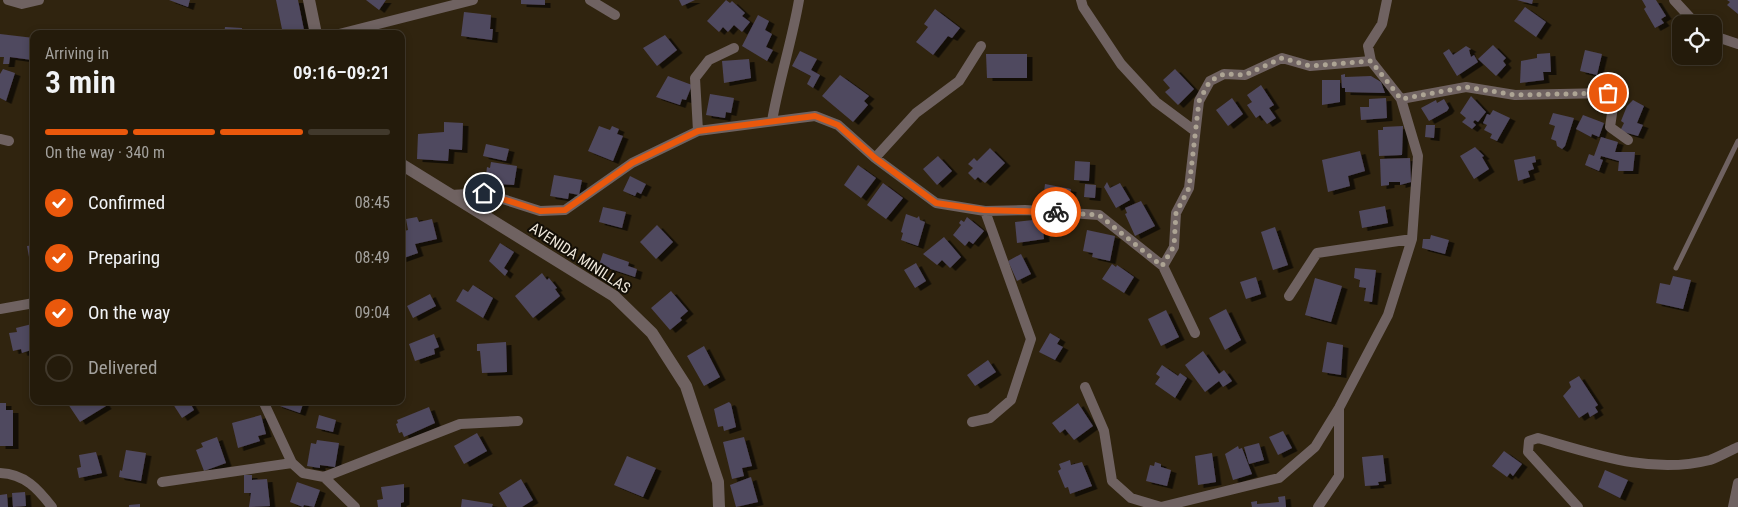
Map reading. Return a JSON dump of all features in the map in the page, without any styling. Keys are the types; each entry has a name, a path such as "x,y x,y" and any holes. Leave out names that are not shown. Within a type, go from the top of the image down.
{"street":[{"path":"8,0 22,4 39,0"},
{"path":"309,0 315,30"},
{"path":"355,30 473,0"},
{"path":"590,0 615,15"},
{"path":"772,121 785,59 793,35 799,0"},
{"path":"1081,0 1083,7 1121,64 1156,102 1195,131"},
{"path":"1085,387 1104,431 1112,481 1131,498 1161,507 1280,478 1316,448 1388,315 1412,239 1418,156 1401,99 1371,61 1368,46 1382,24 1388,0"},
{"path":"1674,0 1688,15"},
{"path":"1722,39 1738,44"},
{"path":"875,158 916,113 959,80 981,46"},
{"path":"698,131 695,78 709,60 734,48"},
{"path":"1162,266 1174,246 1176,213 1189,188 1199,101 1210,81 1224,74 1245,75 1282,58 1310,66 1371,61"},
{"path":"1401,99 1466,87 1515,95 1608,93 1614,100 1610,127 1628,140"},
{"path":"451,195 484,193 540,211 565,210 632,163 698,131 815,116 838,125 875,158 936,203 984,210 1026,210 1099,215 1162,266 1195,333"},
{"name":"AVENIDA MINILLAS","path":"405,166 614,296 652,333 686,386 718,482 719,507"},
{"path":"972,422 990,418 1011,400 1031,339 984,210"},
{"path":"1289,296 1317,253 1412,239"},
{"path":"0,309 30,303"},
{"path":"265,405 292,463 303,473 324,477 460,424 518,421"},
{"path":"1318,507 1339,476 1339,408"},
{"path":"1578,507 1528,452 1528,441 1538,438 1626,462 1674,465 1711,460 1738,447"},
{"path":"162,482 292,463"},
{"path":"0,474 10,474 37,486 52,507"},
{"path":"324,477 355,507"},
{"path":"1733,507 1738,483"}],"lane":[{"path":"1676,268 1738,141"}],"building":[{"path":"169,0 190,0 188,7"},
{"path":"276,0 298,0 304,30 282,30"},
{"path":"366,0 386,0 379,10"},
{"path":"521,0 545,0 545,5 521,4"},
{"path":"679,0 695,0 682,6"},
{"path":"726,0 730,3 732,1 745,13 742,16 750,22 742,32 734,25 728,32 723,27 719,32 707,21"},
{"path":"1517,0 1533,0 1532,4"},
{"path":"1642,0 1656,0 1666,16 1661,19 1664,23 1655,28 1644,9 1646,7"},
{"path":"1727,0 1738,0 1738,14 1727,5 1730,2"},
{"path":"1525,7 1546,22 1536,37 1514,21"},
{"path":"935,9 960,28 952,38 948,36 933,55 916,42 928,27 924,24"},
{"path":"464,12 491,15 490,29 493,29 492,40 461,36"},
{"path":"758,15 769,21 765,30 772,34 766,47 773,50 767,61 742,46"},
{"path":"225,27 242,28 242,30 225,30"},
{"path":"0,34 30,38 30,60 10,57 9,64 3,64 4,57 0,57"},
{"path":"665,35 677,50 657,66 643,48"},
{"path":"1493,45 1506,58 1503,61 1506,65 1496,76 1478,59"},
{"path":"1466,46 1471,49 1469,50 1471,57 1474,55 1478,62 1457,76 1443,53 1449,49 1453,55"},
{"path":"1585,50 1602,54 1597,75 1580,71"},
{"path":"800,51 817,59 811,70 820,75 813,88 807,84 811,76 792,66"},
{"path":"1550,53 1551,72 1543,72 1544,80 1520,83 1521,61 1537,58 1537,54"},
{"path":"986,54 1027,54 1027,78 987,78"},
{"path":"749,59 751,78 724,83 722,61"},
{"path":"3,69 15,73 6,101 0,98 0,74"},
{"path":"1175,69 1194,89 1178,105 1165,92 1170,88 1163,80"},
{"path":"1345,74 1345,77 1371,76 1381,82 1385,93 1345,92 1345,88 1342,88 1341,75"},
{"path":"840,75 869,96 864,101 868,105 853,122 822,96"},
{"path":"668,76 692,85 686,100 682,99 680,105 656,97"},
{"path":"1322,80 1340,80 1340,102 1322,105"},
{"path":"1261,85 1274,105 1269,108 1276,118 1267,124 1260,115 1256,118 1247,105 1252,102 1247,95"},
{"path":"710,94 734,98 731,113 726,112 725,118 706,115"},
{"path":"1471,96 1486,112 1478,122 1475,120 1473,122 1476,125 1472,129 1462,122 1466,118 1460,113"},
{"path":"1232,98 1243,114 1228,126 1216,110"},
{"path":"1386,98 1387,118 1361,120 1360,107 1369,107 1369,99"},
{"path":"1444,99 1449,108 1447,111 1429,121 1421,108 1436,100 1437,103"},
{"path":"1633,100 1644,106 1637,123 1643,125 1638,136 1620,131 1624,123 1621,121 1627,106"},
{"path":"1493,110 1510,118 1497,141 1490,138 1492,134 1484,130 1487,125 1483,123 1487,114 1490,115"},
{"path":"1553,113 1574,118 1565,146 1562,149 1557,146 1556,141 1551,139 1555,126 1549,124"},
{"path":"1583,115 1604,123 1599,137 1592,134 1591,137 1576,129"},
{"path":"444,122 463,123 462,150 449,149 448,161 417,159 418,134 444,132"},
{"path":"1426,125 1435,125 1434,138 1425,137"},
{"path":"599,126 610,130 612,126 619,129 617,134 623,136 613,161 588,151"},
{"path":"1403,126 1402,155 1379,156 1378,130 1383,130 1383,127"},
{"path":"1601,137 1618,142 1615,152 1635,152 1633,171 1618,171 1619,161 1601,156 1600,159 1603,160 1599,171 1585,165 1589,154 1594,156"},
{"path":"486,144 509,149 506,161 483,156"},
{"path":"1475,147 1484,156 1482,157 1489,169 1474,179 1460,156"},
{"path":"990,148 1005,163 985,183 978,177 975,180 968,173 973,168 968,164 974,158 977,161"},
{"path":"1360,151 1365,171 1348,176 1350,186 1328,192 1322,160"},
{"path":"938,156 952,171 937,185 923,169"},
{"path":"1535,156 1536,162 1532,163 1534,169 1528,171 1530,177 1518,181 1514,160"},
{"path":"1410,158 1411,182 1400,185 1400,182 1389,182 1389,185 1381,186 1380,159"},
{"path":"1075,161 1090,162 1089,181 1074,180"},
{"path":"491,162 517,166 514,185 485,183 487,167 490,168"},
{"path":"858,165 876,178 861,198 844,185"},
{"path":"554,175 582,180 579,195 569,193 568,199 550,196"},
{"path":"630,176 646,184 641,194 637,192 635,196 623,191"},
{"path":"1107,182 1110,188 1120,183 1130,200 1116,208 1104,187"},
{"path":"883,183 903,198 886,219 867,205"},
{"path":"1045,184 1071,189 1068,204 1043,200"},
{"path":"1085,184 1096,185 1095,198 1084,197"},
{"path":"1141,201 1155,226 1135,236 1125,214 1127,213 1125,208"},
{"path":"1385,206 1388,223 1362,228 1359,211"},
{"path":"603,207 626,212 622,228 599,222"},
{"path":"906,214 917,218 919,216 920,220 925,222 918,246 901,240 903,233 901,232"},
{"path":"417,217 419,222 432,219 437,239 415,244 418,253 405,258 405,231 408,230 406,219"},
{"path":"967,217 984,231 973,244 969,241 965,246 953,235 961,225 959,223 961,220 964,222"},
{"path":"1042,219 1044,239 1017,243 1015,222"},
{"path":"657,225 673,242 656,259 640,242"},
{"path":"1275,227 1288,265 1273,270 1261,232"},
{"path":"1087,230 1115,236 1110,261 1092,257 1093,253 1083,251"},
{"path":"1431,235 1449,240 1445,254 1422,248 1423,239 1430,239"},
{"path":"944,237 961,257 950,268 942,260 937,265 923,254"},
{"path":"500,243 514,252 504,268 508,271 505,276 489,261"},
{"path":"27,246 30,246 30,262"},
{"path":"603,253 629,262 628,266 637,269 635,277 599,265"},
{"path":"1021,254 1031,274 1017,281 1008,261"},
{"path":"916,263 926,281 915,288 904,270"},
{"path":"1112,264 1116,267 1117,265 1134,277 1124,293 1102,279"},
{"path":"1355,268 1376,270 1372,302 1364,301 1366,288 1359,287 1360,280 1354,278"},
{"path":"542,273 557,288 555,289 560,296 533,318 515,296"},
{"path":"1673,276 1691,280 1683,309 1656,303 1660,283 1670,285"},
{"path":"1256,277 1261,294 1246,299 1240,282"},
{"path":"1315,278 1342,286 1331,322 1305,315"},
{"path":"473,285 493,298 483,318 456,301 463,289 468,292"},
{"path":"671,291 688,311 680,318 682,320 670,330 651,308"},
{"path":"430,294 436,306 413,318 407,306"},
{"path":"1226,309 1241,340 1225,350 1209,318"},
{"path":"1166,310 1179,337 1161,346 1148,319"},
{"path":"30,324 30,350 22,353 21,349 13,351 9,333 17,332 16,328"},
{"path":"1050,333 1060,339 1057,344 1063,347 1055,360 1039,352"},
{"path":"434,334 439,347 434,349 435,354 415,361 409,344"},
{"path":"506,342 507,372 482,373 480,351 477,351 477,344"},
{"path":"1327,342 1343,345 1341,375 1322,372"},
{"path":"704,346 720,377 704,386 687,356"},
{"path":"1203,351 1219,374 1224,370 1232,381 1223,387 1219,381 1205,392 1185,365"},
{"path":"988,360 996,372 975,386 967,375"},
{"path":"1162,365 1178,376 1180,373 1187,378 1175,398 1155,384 1160,377 1156,374"},
{"path":"1579,376 1598,405 1595,407 1598,412 1590,417 1588,412 1579,418 1563,396 1571,387 1569,382"},
{"path":"729,402 736,427 724,431 723,426 718,427 714,409"},
{"path":"0,403 6,403 6,410 13,410 13,446 0,446"},
{"path":"1078,403 1093,426 1074,440 1065,429 1060,433 1052,423"},
{"path":"69,405 105,405 106,406 80,422"},
{"path":"174,405 191,405 194,410 182,418"},
{"path":"277,405 303,405 300,413"},
{"path":"429,407 435,423 404,437 402,432 399,433 396,424 398,423 397,420"},
{"path":"261,415 266,434 258,436 260,441 238,448 232,423"},
{"path":"319,415 336,420 333,432 316,428"},
{"path":"1283,431 1292,448 1278,455 1269,437"},
{"path":"477,433 487,451 464,464 454,446"},
{"path":"217,437 226,463 204,471 196,450 203,447 201,443"},
{"path":"744,437 752,466 742,468 744,476 732,479 723,442"},
{"path":"317,440 339,443 335,467 320,465 320,468 307,466 311,443 316,444"},
{"path":"1259,443 1264,460 1249,464 1244,447"},
{"path":"1238,446 1239,449 1242,448 1252,474 1233,480 1225,454"},
{"path":"126,450 146,453 141,481 119,477"},
{"path":"1504,451 1522,464 1513,476 1510,473 1507,477 1492,466"},
{"path":"96,452 102,473 79,478 77,468 81,467 79,455"},
{"path":"1212,453 1216,482 1198,485 1195,456"},
{"path":"1383,455 1386,481 1378,482 1379,485 1365,486 1362,457"},
{"path":"627,456 656,468 643,497 614,485"},
{"path":"1070,460 1071,465 1082,462 1092,486 1070,494 1068,487 1065,488 1058,471 1061,469 1059,464"},
{"path":"1155,462 1161,464 1161,467 1171,470 1167,486 1146,481 1150,465 1154,466"},
{"path":"1605,470 1628,480 1620,498 1598,487"},
{"path":"244,475 252,475 252,480 267,479 270,506 249,507 251,493 244,493"},
{"path":"751,477 758,502 736,507 730,485"},
{"path":"521,479 533,500 522,507 507,507 499,493"},
{"path":"297,482 320,490 314,507 304,505 303,507 290,502"},
{"path":"404,484 404,502 401,503 401,507 378,507 377,500 383,499 381,487"},
{"path":"25,492 26,506 13,507 12,493"},
{"path":"7,494 8,507 0,507 0,495"},
{"path":"1285,496 1286,507 1252,507 1251,502 1257,501 1257,504 1279,502 1278,497"},
{"path":"462,499 493,504 492,507 461,507"},
{"path":"140,504 140,507 129,507 129,505"}],"way so far":[{"path":"1056,212 1099,215 1162,266 1174,246 1176,213 1189,188 1199,101 1210,81 1224,74 1245,75 1282,58 1310,66 1371,61 1401,99 1466,87 1515,95 1608,93"}],"route":[{"path":"484,193 540,211 565,210 632,163 698,131 815,116 838,125 875,158 936,203 984,210 1056,212"}]}
